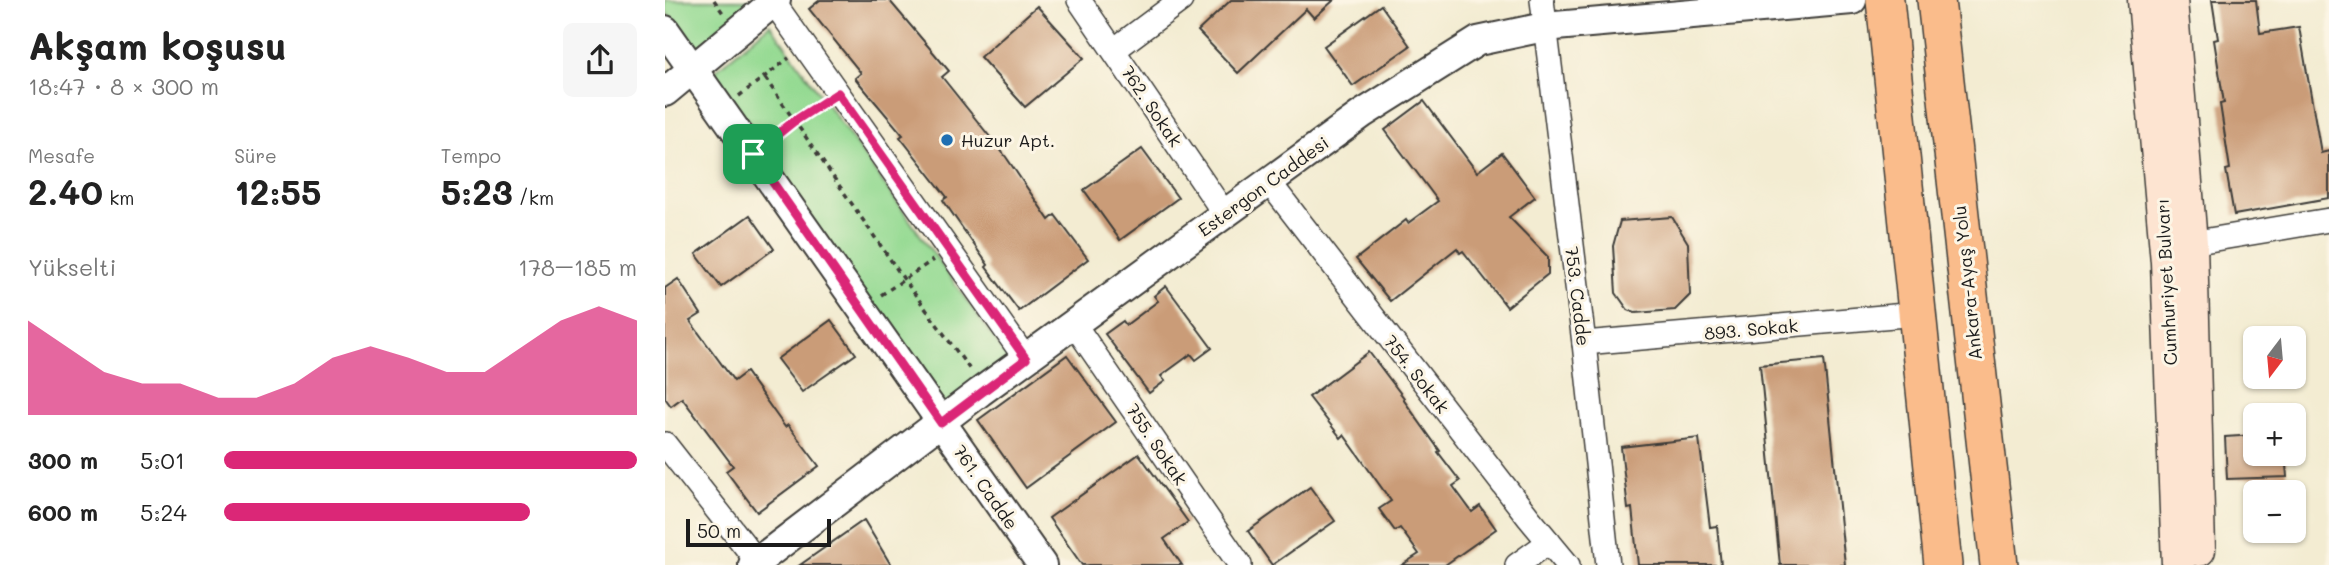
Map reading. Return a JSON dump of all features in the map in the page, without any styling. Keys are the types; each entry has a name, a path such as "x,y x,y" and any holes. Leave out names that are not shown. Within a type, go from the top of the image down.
{"highway":[{"path":"1885,0 1943,565"},
{"name":"Ankara-Ayaş Yolu","path":"1936,0 1999,565"}],"main road":[{"name":"Cumhuriyet Bulvarı","path":"2144,0 2178,244 2199,565"},
{"name":"Cumhuriyet Bulvarı","path":"2171,0 2178,244 2178,565"}],"street":[{"name":"762. Sokak","path":"1079,0 1224,213"},
{"path":"1114,50 1181,0"},
{"name":"Estergon Caddesi","path":"757,563 1224,213 1362,114 1478,41 1543,13 1852,0"},
{"path":"665,92 774,1 1026,359"},
{"name":"753. Cadde","path":"1543,13 1584,343 1608,565"},
{"name":"761. Cadde","path":"665,30 1042,565"},
{"name":"754. Sokak","path":"1269,182 1568,565"},
{"path":"2178,244 2329,220"},
{"name":"893. Sokak","path":"1584,343 1917,314"},
{"name":"755. Sokak","path":"1074,324 1240,565"},
{"path":"665,444 757,563"},
{"path":"1517,565 1549,542"}],"path":[{"path":"722,110 804,46"},
{"path":"765,78 793,122 973,373"},
{"path":"753,154 793,122 838,93"},
{"path":"860,308 948,248"}],"green space":[{"path":"665,0 750,0 753,5 695,52 665,10"},
{"path":"770,24 1010,361 945,410 709,76"}],"building":[{"path":"820,0 889,0 949,71 942,77 1006,157 1049,220 1055,215 1088,259 1019,311 986,267 988,265 943,200 947,197 900,137 903,135 855,78 861,73 809,9"},
{"path":"1231,0 1334,0 1314,18 1306,9 1238,73 1198,31"},
{"path":"2212,0 2256,0 2260,33 2299,27 2321,153 2329,151 2329,198 2234,215 2226,170 2230,169 2220,104 2224,103 2214,40 2218,39"},
{"path":"1381,5 1410,46 1353,86 1324,46"},
{"path":"1037,6 1084,58 1025,107 980,57"},
{"path":"1424,101 1477,172 1502,153 1535,197 1509,217 1548,257 1548,274 1507,307 1463,251 1460,253 1457,248 1390,301 1356,259 1406,220 1408,223 1438,201 1385,130"},
{"path":"1142,149 1178,198 1120,240 1084,190"},
{"path":"750,215 774,249 721,287 696,254"},
{"path":"1672,217 1688,243 1690,295 1675,310 1635,313 1628,310 1616,293 1613,246 1620,221"},
{"path":"678,279 701,314 690,321 734,381 746,372 785,427 788,425 819,466 757,512 726,471 733,466 682,398 671,406 665,398 665,288"},
{"path":"1166,286 1212,348 1196,360 1191,354 1161,376 1165,381 1149,393 1105,334 1123,321 1126,325 1158,301 1154,296"},
{"path":"831,320 856,354 802,392 777,359"},
{"path":"1369,352 1460,481 1453,486 1472,512 1480,506 1496,529 1445,565 1402,565 1419,554 1400,528 1395,531 1379,509 1391,501 1344,435 1341,438 1309,397"},
{"path":"1067,355 1116,422 1026,488 978,420"},
{"path":"1824,359 1845,565 1780,565 1760,365"},
{"path":"2243,436 2243,466 2286,466 2287,477 2227,479 2225,437"},
{"path":"1699,438 1710,527 1717,526 1721,565 1638,565 1632,508 1628,509 1621,447"},
{"path":"1139,454 1188,522 1164,539 1182,565 1082,565 1049,518"},
{"path":"1310,487 1335,521 1272,565 1248,531"},
{"path":"864,520 891,565 800,565"}],"place":[{"name":"Huzur Apt.","path":"947,140"}],"route":[{"path":"838,93 1026,359 941,423 753,154 793,122 838,93"}]}
